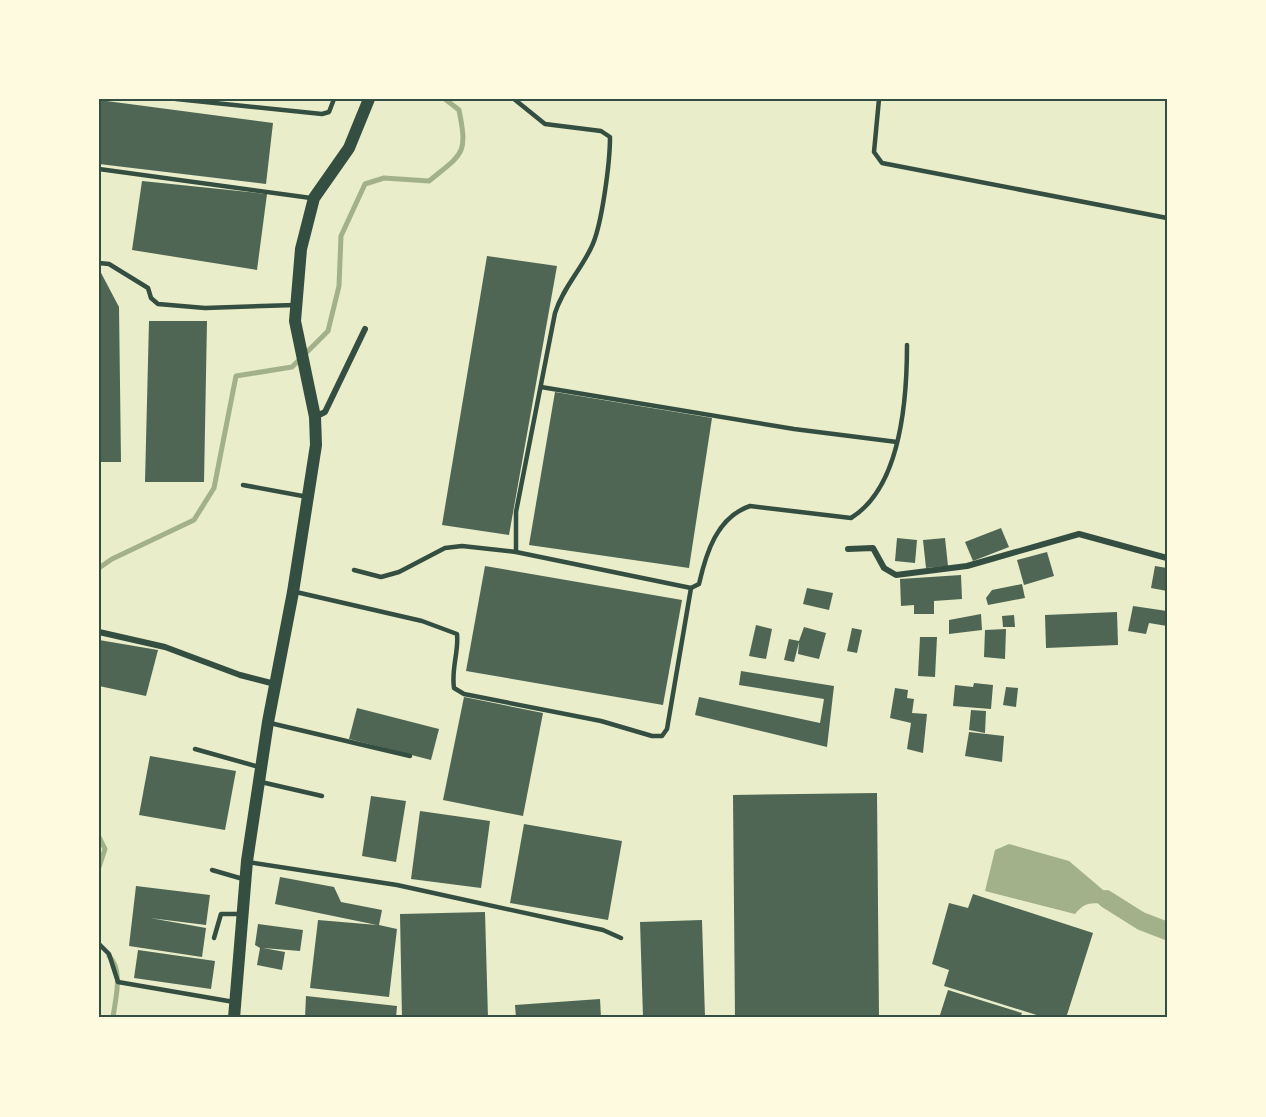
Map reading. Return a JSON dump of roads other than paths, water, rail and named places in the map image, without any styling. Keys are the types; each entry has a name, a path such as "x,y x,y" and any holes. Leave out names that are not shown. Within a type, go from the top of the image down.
{"main road":[{"path":"234,1018 247,861 267,722 293,592 316,445 315,417 295,321 301,249 314,198 349,148 369,99"}],"street":[{"path":"315,417 325,412 365,329"},
{"path":"848,549 873,548 884,568 896,575 967,566 1079,534 1167,558"},
{"path":"99,632 165,647 240,675 275,684"}],"lane":[{"path":"176,99 322,114 329,112 334,99"},
{"path":"514,99 545,124 601,131 610,137 593,245 578,273 560,299 516,512 516,552"},
{"path":"879,99 874,152 882,163 1167,218"},
{"path":"99,169 314,198"},
{"path":"99,263 109,264 148,288 151,298 158,304 205,308 296,305"},
{"path":"354,570 381,577 399,572 445,548 462,546 516,552 691,588 699,584 713,541 727,519 740,509 750,506 851,518 865,509 891,468 907,374 907,345"},
{"path":"541,387 794,429 897,442"},
{"path":"243,485 308,497"},
{"path":"293,592 422,621 451,630 457,634 458,642 452,675 454,688 464,694 601,721 652,736 662,736 667,729 691,588"},
{"path":"267,722 410,756"},
{"path":"195,749 261,767"},
{"path":"259,781 322,796"},
{"path":"247,861 397,885 603,930 621,938"},
{"path":"212,870 246,879"},
{"path":"214,938 221,914 244,914"},
{"path":"99,944 109,954 118,982 235,1002"}],"waterway":[{"path":"99,568 112,559 194,520 214,488 236,376 292,367 328,331 339,286 341,236 365,184 384,178 429,181 460,152 463,136 459,110 445,99"},
{"path":"99,837 105,849 99,867"},
{"path":"1106,899 1141,921 1167,931"},
{"path":"109,956 114,962 117,977 113,1018"}]}
